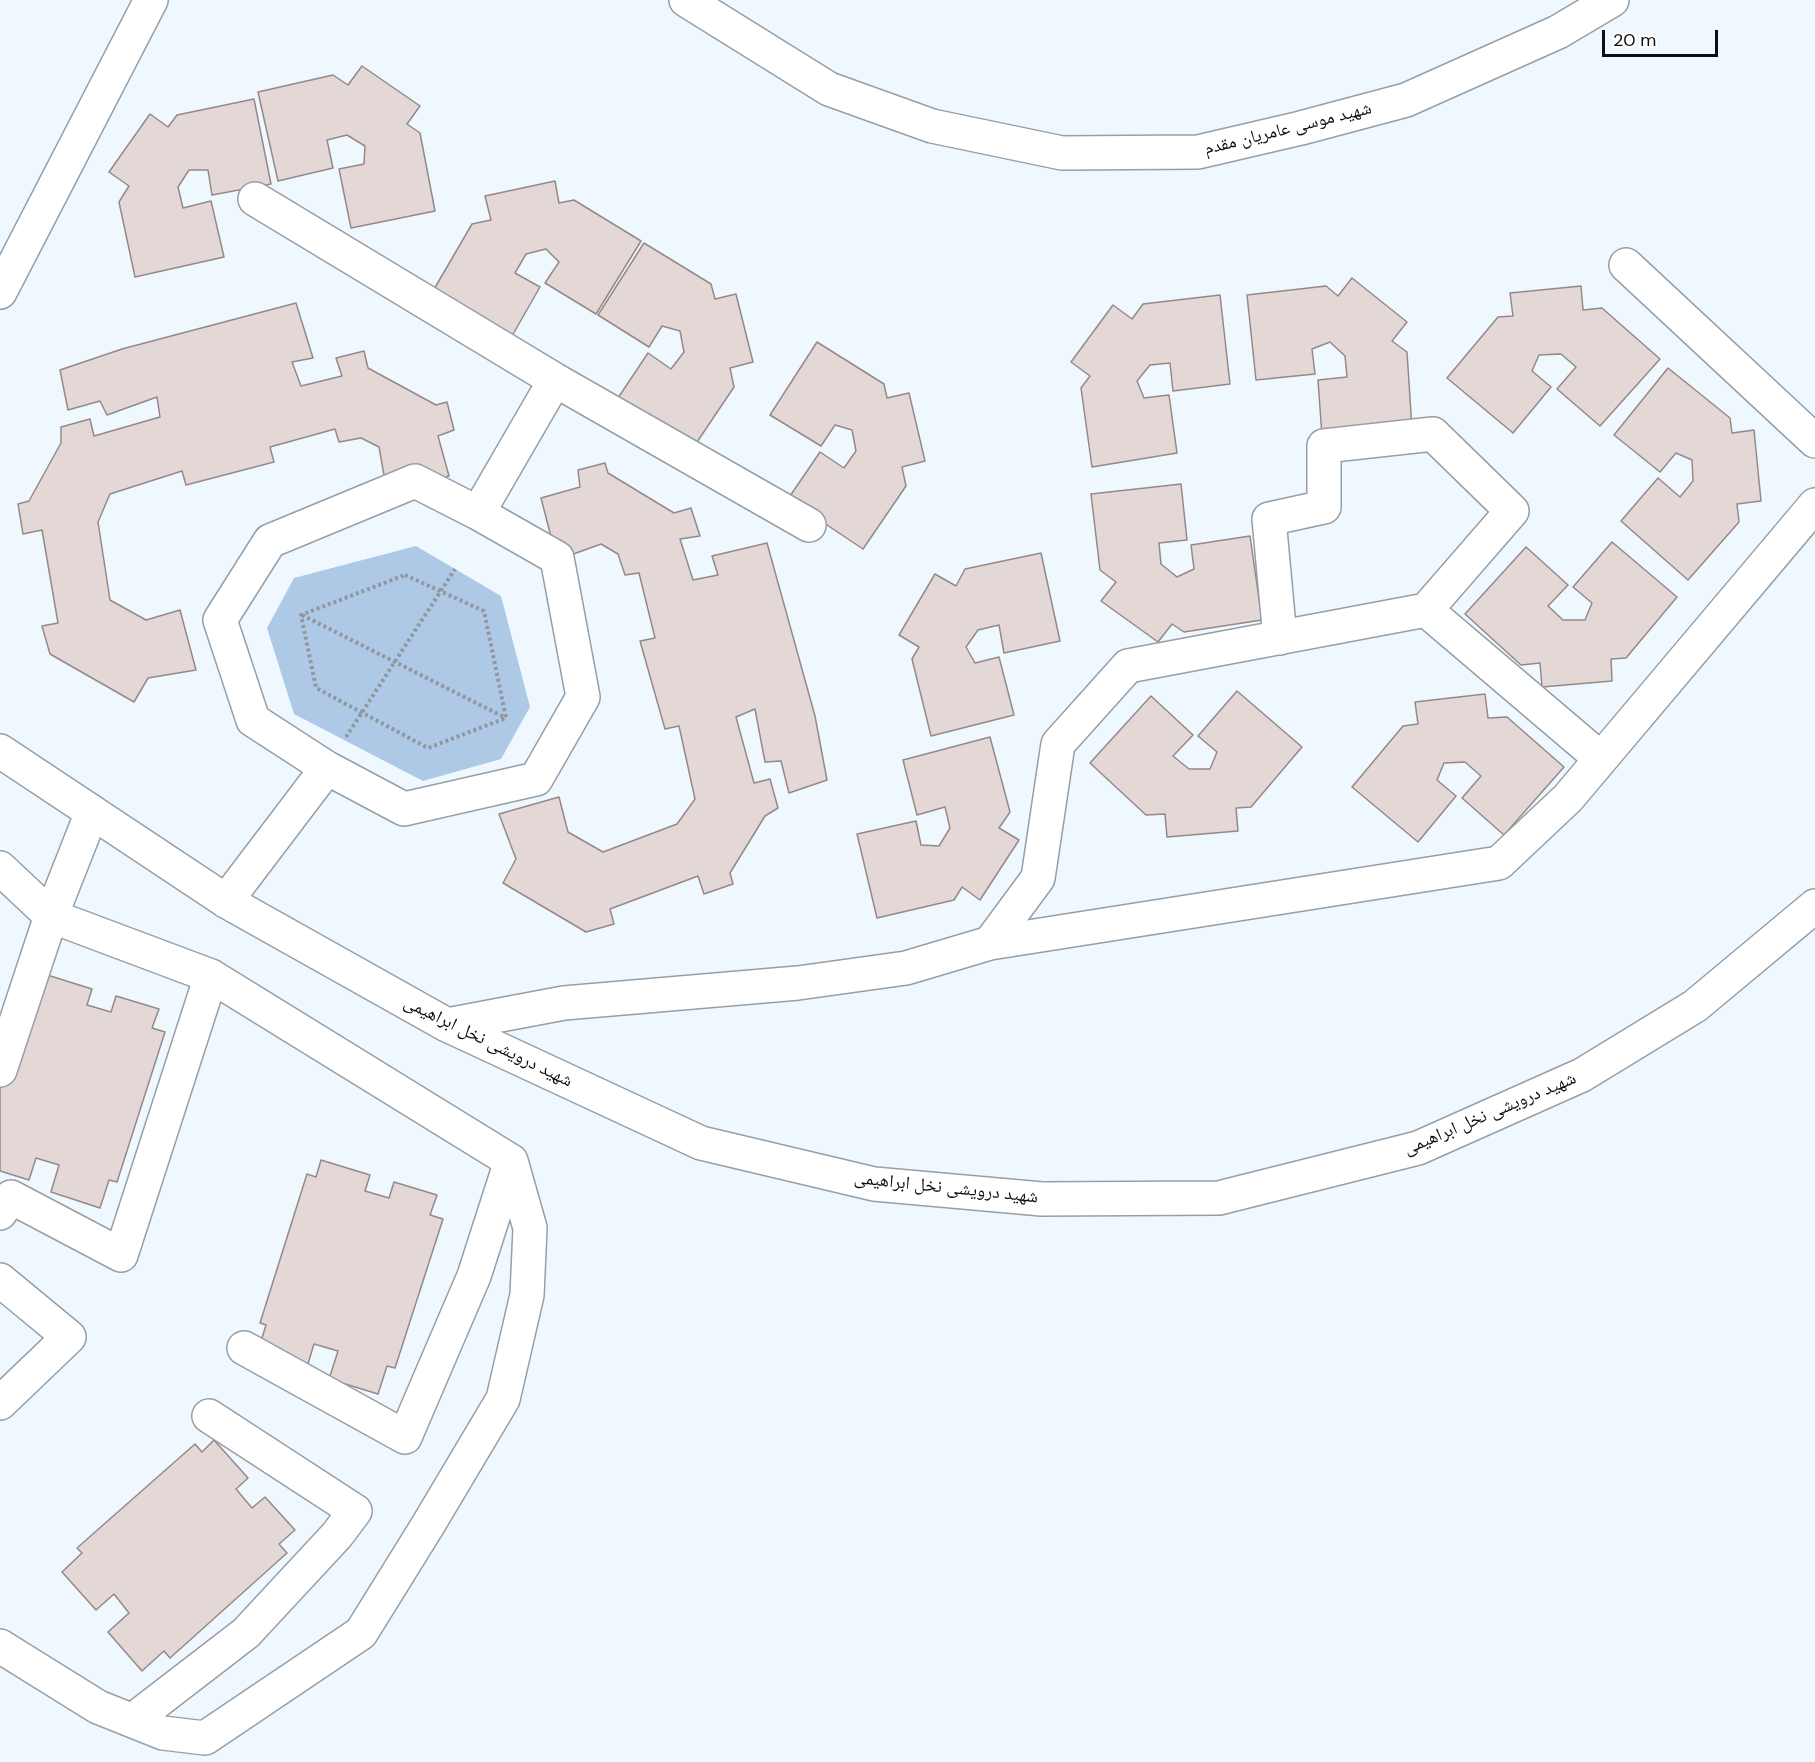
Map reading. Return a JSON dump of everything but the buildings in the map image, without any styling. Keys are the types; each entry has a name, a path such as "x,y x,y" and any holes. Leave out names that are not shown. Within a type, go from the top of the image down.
{"street":[{"path":"0,292 151,0"},
{"name":"شهید موسی عامریان مقدم","path":"686,0 829,89 932,126 1062,153 1198,152 1406,100 1558,32 1612,0"},
{"path":"255,199 555,380 809,525"},
{"path":"1626,265 1815,441"},
{"path":"478,513 555,380"},
{"path":"990,943 1038,878 1058,744 1128,666 1280,638 1426,610 1512,511 1433,434 1324,446 1324,507 1269,519 1280,638"},
{"path":"415,481 478,513 557,558 583,698 536,779 404,809 327,768 253,720 220,620 270,541 415,481"},
{"path":"447,1025 564,1003 798,983 906,968 990,943 1499,863 1568,798 1815,505"},
{"path":"1426,610 1600,758"},
{"name":"شهید درویشی نخل ابراهیمی","path":"0,751 226,901 447,1025 701,1143 874,1184 1042,1199 1219,1198 1418,1148 1582,1075 1695,1006 1815,906"},
{"path":"226,901 327,768"},
{"path":"0,1070 51,916 92,812"},
{"path":"0,868 51,916 211,976 511,1161 530,1228 527,1295 503,1400 361,1633 205,1738 163,1733 98,1707 0,1646"},
{"path":"0,1213 11,1197 122,1255 211,976"},
{"path":"244,1348 405,1437 474,1276 511,1161"},
{"path":"0,1280 69,1337 0,1403"},
{"path":"133,1720 246,1633 355,1511 209,1416"}],"path":[{"path":"327,768 455,569"},
{"path":"301,615 405,575 484,611 506,718"},
{"path":"301,615 506,718"},
{"path":"301,615 316,688 428,748 506,718"}],"shaded area":[{"path":"416,546 501,596 530,707 501,759 423,781 294,714 267,628 294,578"}]}
